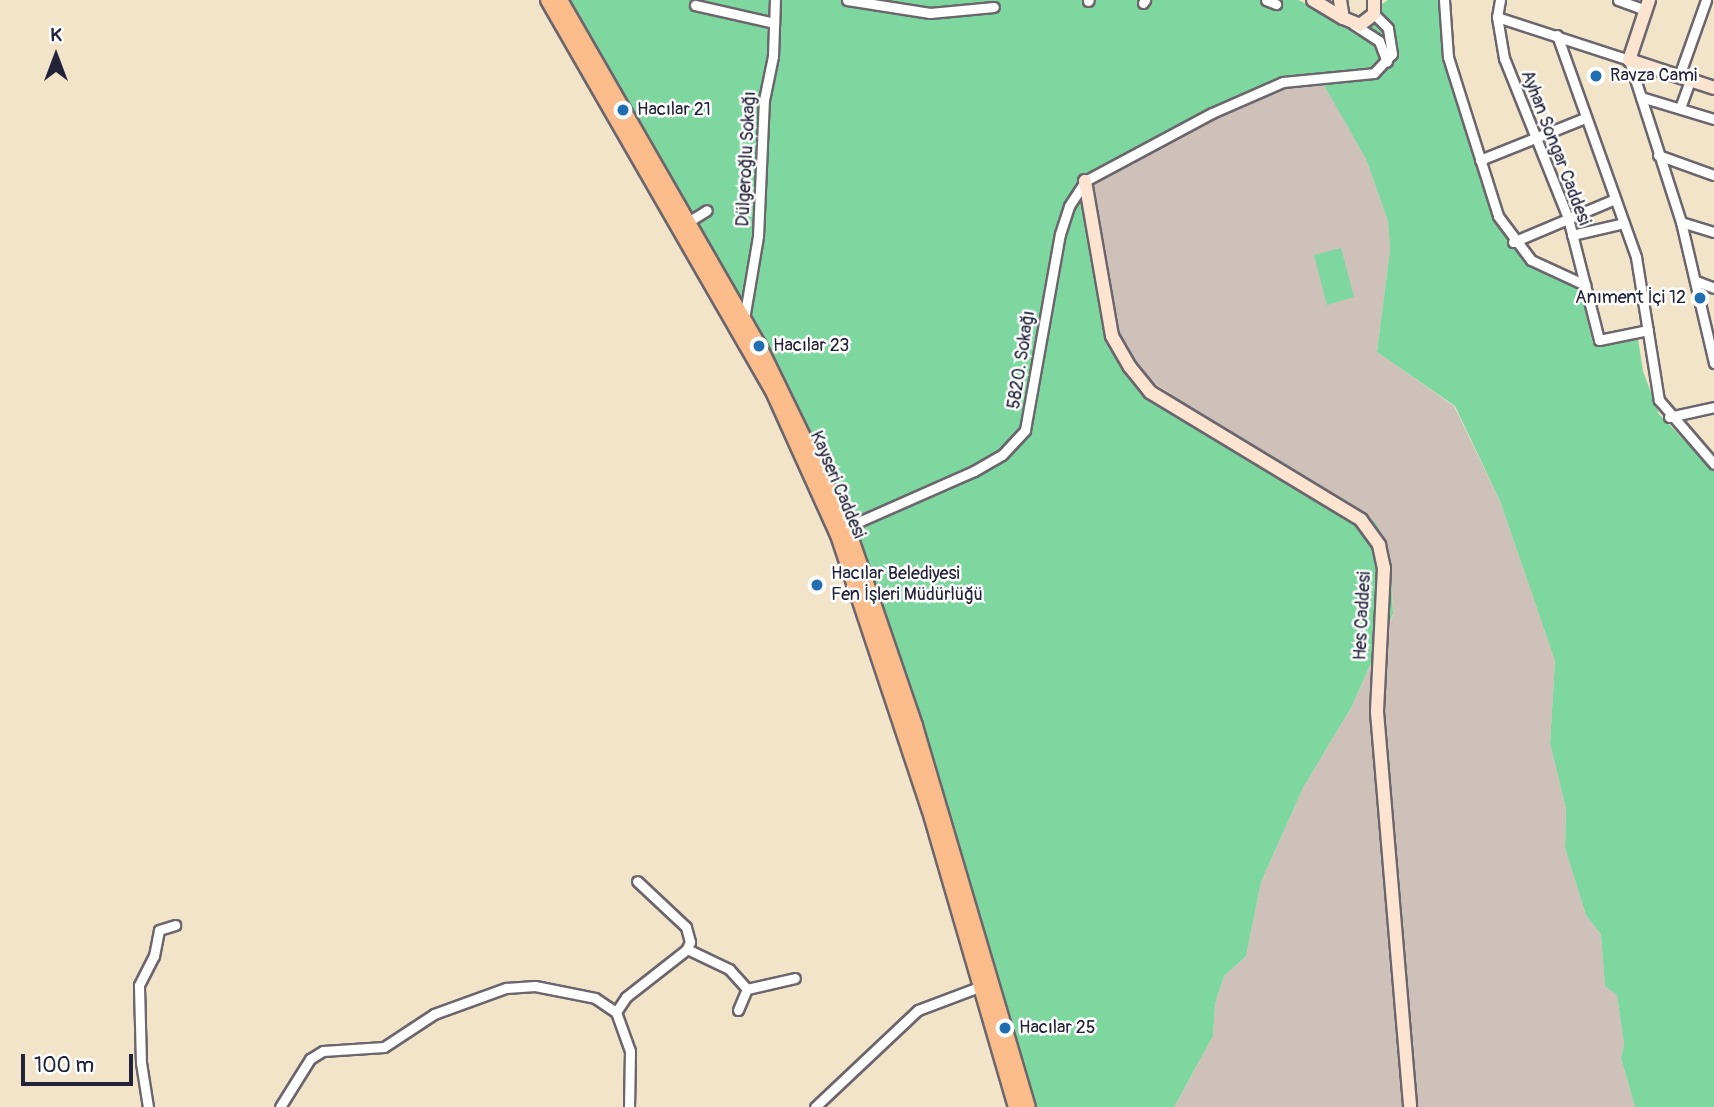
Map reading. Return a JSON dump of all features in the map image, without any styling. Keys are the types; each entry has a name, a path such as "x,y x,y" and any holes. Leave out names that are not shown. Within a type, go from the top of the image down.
{"main road":[{"name":"Kayseri Caddesi","path":"548,0 765,377 807,459 879,650 1028,1107"},
{"name":"Kayseri Caddesi","path":"561,0 744,319 807,436 847,527 911,713 987,984 1016,1107"}],"street":[{"name":"Dülgeroğlu Sokağı","path":"744,319 754,278 764,100 775,0"},
{"path":"847,0 930,13 994,6"},
{"path":"1313,0 1379,41 1387,62"},
{"path":"1340,0 1348,21"},
{"path":"1444,0 1448,57 1498,216 1513,242 1552,273 1585,285"},
{"name":"Ayhan Songar Caddesi","path":"1500,0 1497,17 1504,58 1568,218 1599,340 1648,330"},
{"path":"1618,0 1648,5 1629,60 1681,222 1711,340 1714,363"},
{"path":"1679,108 1706,0"},
{"path":"695,5 774,23"},
{"path":"1085,181 1212,113 1283,82 1364,76 1387,62 1392,54 1388,28 1377,6 1365,23 1348,21"},
{"path":"1497,17 1714,88"},
{"path":"1558,35 1636,257 1659,400 1669,417 1714,464"},
{"path":"1641,97 1714,119"},
{"path":"1480,160 1585,118"},
{"path":"1658,155 1714,175"},
{"name":"5820. Sokağı","path":"847,527 974,471 1002,455 1025,430 1060,234 1069,206 1085,181"},
{"name":"Hes Caddesi","path":"1085,181 1112,336 1150,392 1361,520 1379,545 1384,568 1377,712 1410,1107"},
{"path":"1513,242 1615,199"},
{"path":"688,222 707,210"},
{"path":"1681,222 1714,232"},
{"path":"1572,235 1624,223"},
{"path":"1696,281 1714,288"},
{"path":"1669,417 1714,407"},
{"path":"616,1012 626,997 687,949 690,937 686,927 637,881"},
{"path":"148,1107 141,1063 139,985 154,956 159,930 175,925"},
{"path":"687,949 729,969 747,989"},
{"path":"747,989 795,978"},
{"path":"816,1107 918,1010 987,984"},
{"path":"280,1107 310,1059 323,1051 384,1047 435,1014 506,988 535,986 595,998 616,1012 629,1051 629,1107"},
{"path":"738,1010 747,989"}],"shaded area":[{"path":"1324,84 1366,159 1388,221 1390,250 1377,352 1454,406 1500,501 1555,661 1550,743 1566,809 1565,848 1586,915 1601,935 1605,985 1617,995 1624,1044 1621,1058 1635,1107 1174,1107 1213,1036 1215,1004 1224,976 1246,956 1261,882 1303,788 1352,706 1393,615 1391,564 1385,540 1141,374 1117,336 1091,188 1093,179 1281,86"}],"green space":[{"path":"555,0 1298,0 1352,25 1388,0 1440,0 1448,70 1501,232 1528,263 1580,289 1593,344 1638,339 1643,371 1659,414 1714,471 1714,1107 1635,1107 1621,1058 1624,1044 1617,995 1605,986 1601,935 1586,915 1565,848 1566,809 1550,743 1555,661 1500,501 1455,406 1377,352 1390,250 1388,221 1366,159 1324,85 1281,86 1094,179 1091,188 1122,346 1149,384 1376,523 1390,556 1393,614 1352,706 1303,788 1261,882 1246,956 1224,976 1215,1004 1213,1036 1174,1107 1020,1107 834,514"},
{"path":"1341,248 1354,297 1327,305 1314,255"}],"place":[{"name":"Ravza Cami","path":"1596,76"},
{"name":"Hacılar 21","path":"623,110"},
{"name":"Anıment İçi 12","path":"1700,298"},
{"name":"Hacılar 23","path":"759,346"},
{"name":"Hacılar Belediyesi Fen İşleri Müdürlüğü","path":"817,585"},
{"name":"Hacılar 25","path":"1005,1028"}]}
